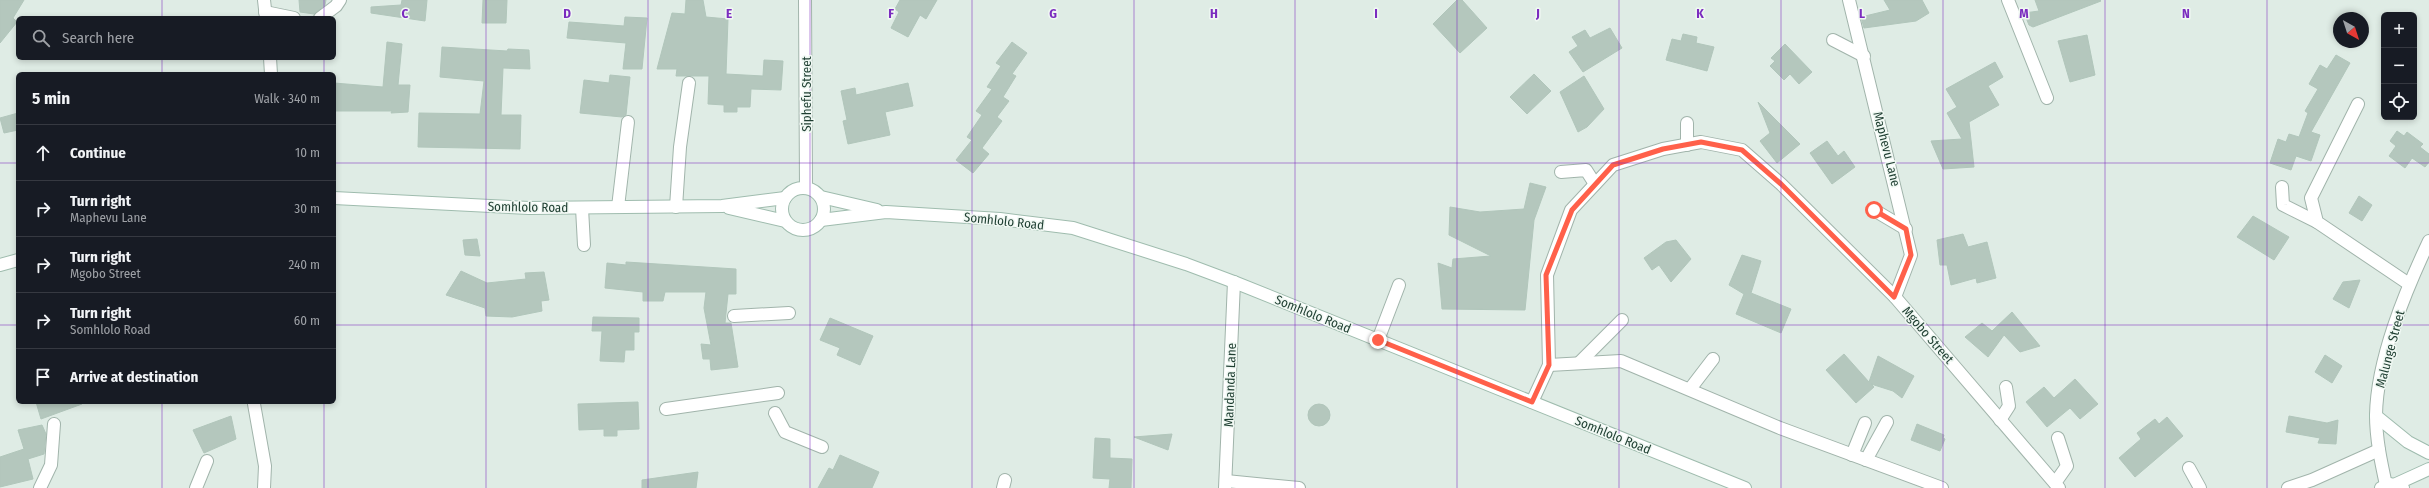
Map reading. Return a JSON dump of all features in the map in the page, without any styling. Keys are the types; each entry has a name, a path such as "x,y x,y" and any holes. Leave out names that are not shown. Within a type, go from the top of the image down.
{"street":[{"path":"323,16 336,6 340,0"},
{"name":"Siphefu Street","path":"805,0 806,188"},
{"name":"Maphevu Lane","path":"1849,0 1864,56 1911,255 1894,297"},
{"path":"2008,0 2047,98"},
{"path":"265,10 287,16"},
{"path":"1833,40 1864,56"},
{"path":"270,60 271,72"},
{"path":"676,207 680,147 690,83"},
{"path":"2317,222 2311,198 2358,104"},
{"path":"618,207 628,122"},
{"path":"1687,123 1687,145"},
{"name":"Mgobo Street","path":"1532,402 1549,365 1546,275 1572,210 1613,165 1663,149 1701,142 1742,150 1781,184 1894,297 2057,485"},
{"path":"1561,172 1586,170 1595,184"},
{"name":"Somhlolo Road","path":"336,198 522,208 676,207 722,206 785,198 794,190 806,188 817,192 821,197 886,212 1000,219 1073,228 1186,264 1234,282 1745,488"},
{"path":"2282,188 2283,205 2317,222 2409,284"},
{"path":"821,197 825,208 821,220"},
{"path":"785,198 782,209 785,221"},
{"name":"Somhlolo Road","path":"722,206 785,221 790,226 800,230 812,228 821,220 886,212"},
{"path":"582,208 584,245"},
{"path":"1874,210 1906,229"},
{"name":"Malunge Street","path":"2392,486 2379,450 2376,416 2379,380 2409,284 2429,241"},
{"path":"0,265 16,261"},
{"name":"Mandanda Lane","path":"1225,485 1234,282"},
{"path":"1378,340 1399,285"},
{"path":"734,316 790,313"},
{"path":"1580,362 1622,320"},
{"path":"1690,389 1713,359"},
{"path":"1549,365 1580,362 1620,361 1668,383 1690,389 1780,428 1942,488"},
{"path":"2000,420 2009,406 2006,387"},
{"path":"666,409 778,393"},
{"path":"254,404 265,466 264,488"},
{"path":"776,413 785,432 822,447"},
{"path":"2376,416 2408,442 2429,453"},
{"path":"1866,460 1887,422"},
{"path":"1852,455 1865,423"},
{"path":"40,488 51,465 54,424"},
{"path":"2057,485 2068,466 2058,438"},
{"path":"2288,488 2312,480 2379,450"},
{"path":"196,488 208,461"},
{"path":"2189,468 2200,488"},
{"path":"2392,486 2429,470"},
{"path":"1225,485 1299,488"}],"building":[{"path":"0,0 24,0 13,18 16,23 0,43"},
{"path":"299,0 326,0 325,5 314,14 300,12"},
{"path":"402,0 427,0 425,21 371,13 371,7 401,5"},
{"path":"483,0 507,0 506,23 482,23"},
{"path":"686,0 703,0 706,17 728,19 726,74 763,76 764,60 783,61 781,90 751,89 750,107 737,107 737,112 724,112 724,105 708,104 709,76 676,76 677,69 657,69 672,13 685,14"},
{"path":"900,0 937,0 926,19 920,15 908,37 891,28 899,12 895,9"},
{"path":"1457,0 1462,0 1487,28 1460,53 1433,24"},
{"path":"1884,0 1922,0 1929,13 1916,21 1864,28 1861,17 1890,10"},
{"path":"2035,0 2101,1 2033,27 2029,25 2024,13 2039,11"},
{"path":"625,17 647,18 642,69 623,69 626,43 567,38 569,22 624,26"},
{"path":"1610,28 1622,48 1583,72 1569,52 1578,46 1572,37 1585,30 1590,38"},
{"path":"1683,34 1697,37 1696,43 1714,47 1707,71 1666,60 1672,39 1681,41"},
{"path":"2087,35 2095,75 2070,82 2058,41"},
{"path":"387,42 402,44 398,85 410,85 408,112 391,113 392,111 336,111 336,83 383,87"},
{"path":"1012,42 1027,53 1012,74 1016,76 1003,97 1009,101 997,117 1002,121 982,148 989,154 973,173 956,160 972,140 967,137 982,115 976,111 992,89 987,87 1001,66 996,63"},
{"path":"1785,44 1812,72 1799,84 1790,74 1784,80 1770,66 1775,61 1771,58"},
{"path":"442,47 507,51 508,49 529,50 530,69 503,68 501,115 521,115 520,149 418,147 419,113 480,114 484,81 440,77"},
{"path":"2336,55 2350,63 2311,132 2320,135 2311,161 2296,156 2291,170 2270,163 2278,139 2286,142 2289,134 2299,137 2308,113 2305,111 2318,89 2309,84 2320,65 2327,69"},
{"path":"1995,62 2003,77 1988,86 1999,105 1969,122 1974,167 1943,169 1931,141 1962,139 1947,113 1957,107 1946,89"},
{"path":"1534,74 1551,91 1527,114 1510,97"},
{"path":"610,75 630,77 626,115 622,117 580,113 584,80 609,83"},
{"path":"1584,76 1604,109 1587,127 1578,132 1560,92"},
{"path":"908,83 913,106 885,112 890,135 848,144 843,121 847,120 841,91 855,88 856,95"},
{"path":"1758,102 1800,144 1777,163 1760,141 1770,133"},
{"path":"16,114 16,130 4,133 0,118"},
{"path":"2397,131 2404,136 2407,132 2423,144 2420,147 2429,154 2429,162 2425,167 2412,158 2405,168 2389,156 2396,146 2390,141"},
{"path":"1827,141 1838,156 1844,151 1855,167 1832,184 1810,153"},
{"path":"1530,183 1546,187 1534,220 1525,310 1442,309 1438,263 1452,268 1453,259 1491,256 1449,235 1450,207 1480,212 1524,209"},
{"path":"2359,196 2372,205 2362,221 2349,213"},
{"path":"2253,216 2289,237 2274,260 2237,237"},
{"path":"1963,234 1968,247 1987,242 1996,278 1977,283 1976,278 1951,285 1947,265 1940,265 1937,240"},
{"path":"477,239 480,256 465,255 463,240"},
{"path":"1676,240 1691,259 1671,282 1659,265 1652,270 1644,258 1666,242"},
{"path":"1742,255 1761,261 1751,293 1791,309 1781,333 1736,314 1744,294 1729,285"},
{"path":"626,262 736,269 736,294 728,294 725,323 731,323 738,367 711,370 710,359 703,359 701,344 711,345 704,308 706,292 665,292 663,301 643,301 643,292 605,288 607,263 626,265"},
{"path":"461,271 487,283 526,279 525,273 544,272 549,300 541,301 542,311 512,317 486,316 485,308 446,295"},
{"path":"2360,280 2349,308 2333,299 2343,282"},
{"path":"2012,312 2040,346 2020,352 2004,335 1988,357 1965,337 1982,323 1992,331"},
{"path":"593,317 639,318 639,332 634,332 634,350 625,350 624,362 600,361 602,331 592,331"},
{"path":"830,318 873,336 860,365 837,355 840,348 820,340"},
{"path":"1844,354 1869,382 1878,356 1914,376 1902,398 1893,391 1871,384 1874,387 1856,403 1826,370"},
{"path":"2325,355 2342,366 2332,383 2315,372"},
{"path":"2075,379 2098,404 2080,419 2070,408 2047,427 2026,402 2044,387 2054,398"},
{"path":"638,402 639,429 617,430 617,436 604,436 604,429 579,430 578,404"},
{"path":"37,404 82,404 41,419"},
{"path":"1319,404 1327,407 1330,415 1327,423 1319,426 1311,423 1308,415 1311,407"},
{"path":"231,416 236,439 204,453 193,430"},
{"path":"2289,416 2327,423 2338,420 2336,444 2318,443 2320,438 2286,432"},
{"path":"2167,417 2183,436 2135,477 2119,458 2141,439 2137,433 2155,419 2159,424"},
{"path":"1917,424 1944,435 1943,438 1945,439 1940,451 1911,440"},
{"path":"42,425 46,434 44,454 28,459 33,479 0,487 0,457 24,449 18,430"},
{"path":"1172,434 1168,450 1134,437"},
{"path":"1095,438 1110,439 1110,458 1132,459 1131,488 1109,488 1110,479 1093,478"},
{"path":"840,455 879,472 872,488 818,488 829,468 833,470"},
{"path":"698,472 696,488 642,488 642,480"}],"route":[{"path":"1378,340 1532,402 1549,365 1546,275 1572,210 1613,165 1663,149 1701,142 1742,150 1781,184 1894,297 1911,255 1906,229 1874,210"}]}
